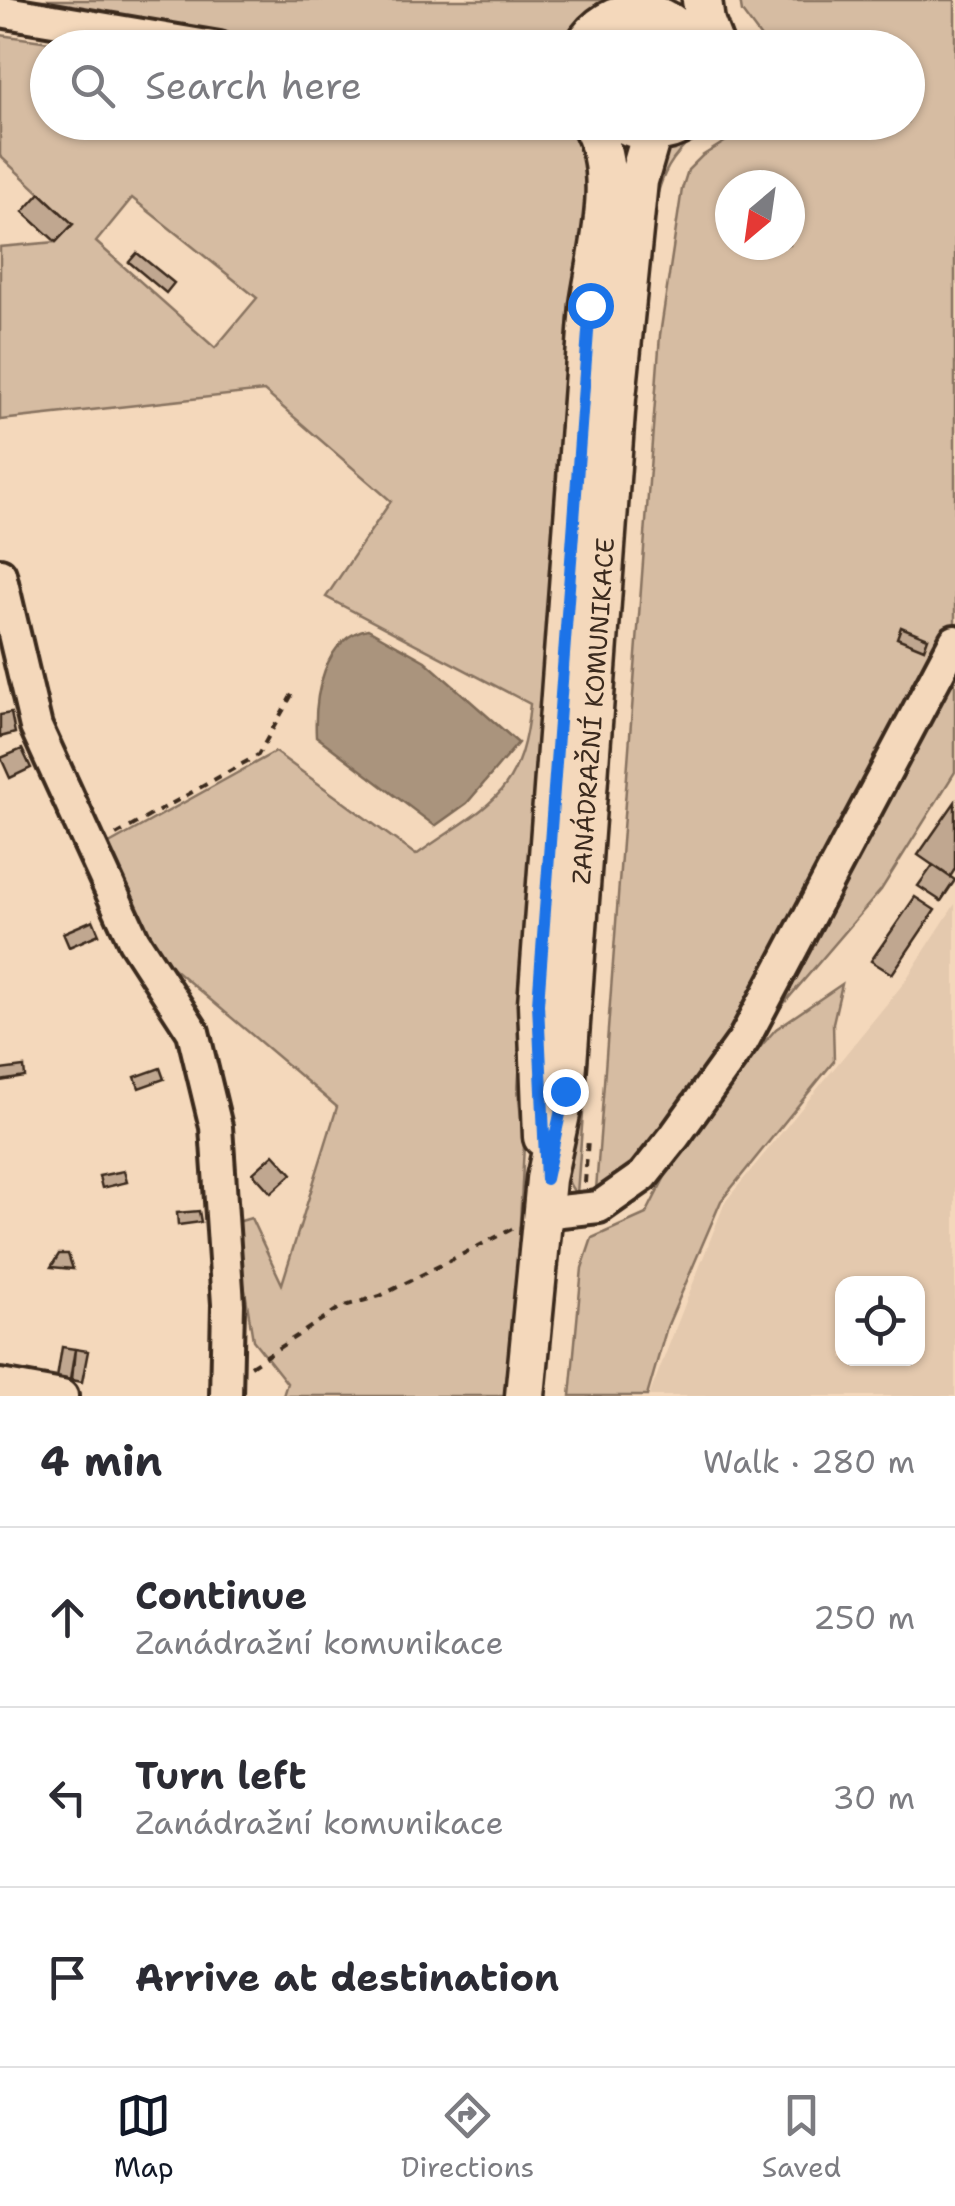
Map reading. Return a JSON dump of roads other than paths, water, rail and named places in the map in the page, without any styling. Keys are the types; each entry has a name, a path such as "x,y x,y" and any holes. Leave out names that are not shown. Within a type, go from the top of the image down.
{"main road":[{"path":"596,30 705,22 702,0"},
{"path":"642,30 673,23"},
{"name":"ZANÁDRAŽNÍ KOMUNIKACE","path":"524,1396 544,1196 565,1091 616,398 617,230 598,140"},
{"name":"ZANÁDRAŽNÍ KOMUNIKACE","path":"617,230 638,180 647,140"}],"street":[{"path":"0,11 113,30"},
{"path":"0,574 36,727 134,942 193,1032 216,1127 228,1304 227,1390"},
{"path":"544,1196 599,1207 643,1176 674,1138 743,1040 955,642"},
{"path":"0,1386 62,1396"}]}
